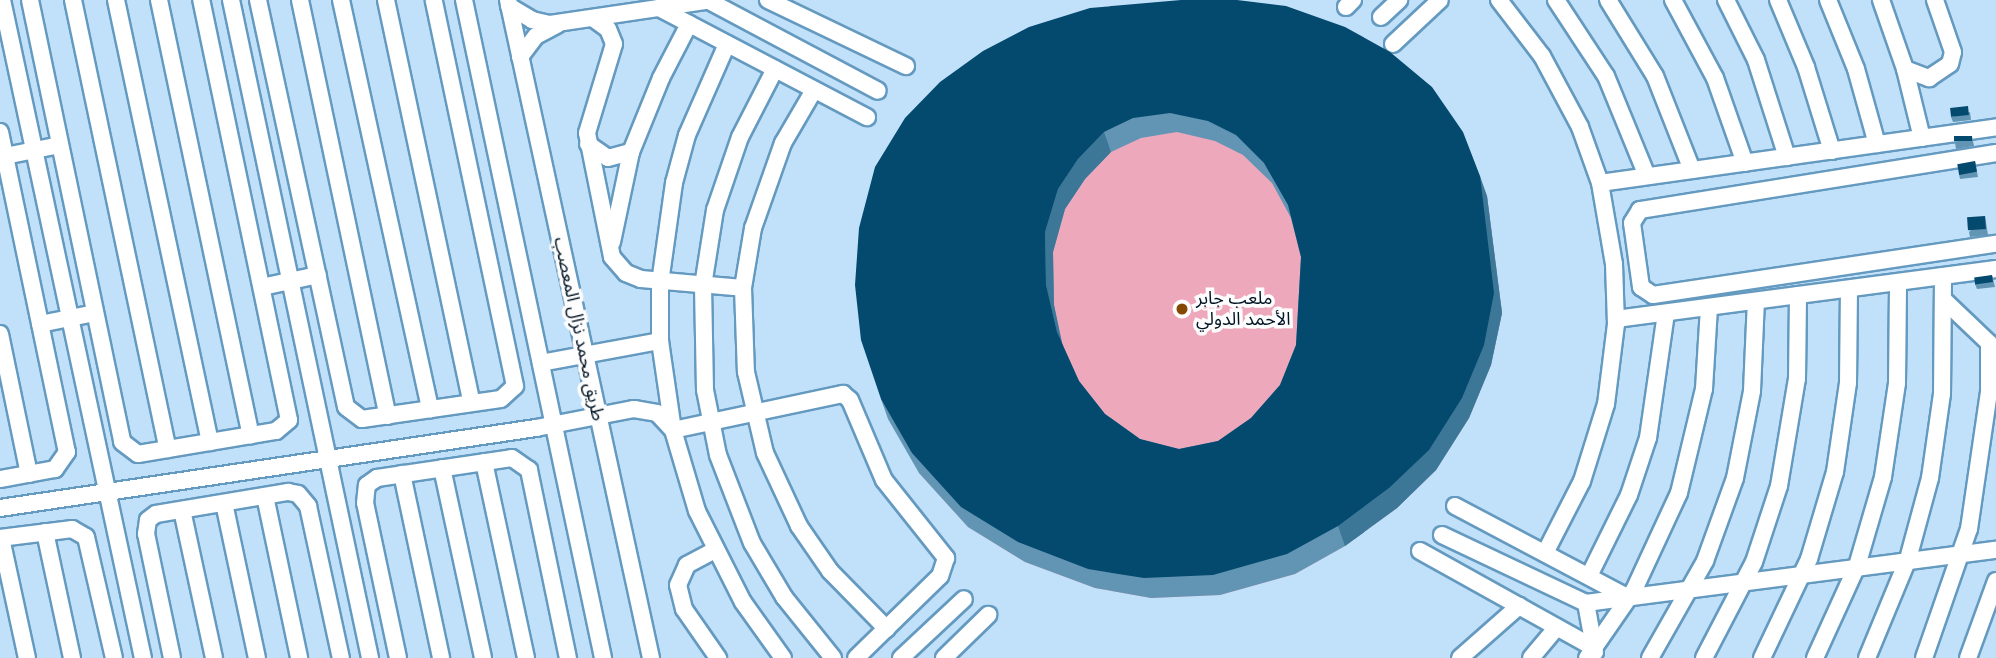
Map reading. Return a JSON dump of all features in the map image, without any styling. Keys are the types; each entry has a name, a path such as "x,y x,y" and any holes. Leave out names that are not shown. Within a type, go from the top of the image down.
{"street":[{"path":"2,0 143,658"},
{"path":"30,0 125,447 138,454 280,430 290,415 201,0"},
{"path":"74,0 168,449"},
{"path":"116,0 210,442"},
{"path":"159,0 251,435"},
{"path":"231,0 370,658"},
{"path":"258,0 346,407 362,419 506,397 516,380 434,0"},
{"path":"300,0 388,416"},
{"path":"341,0 430,409"},
{"path":"386,0 472,403"},
{"path":"464,0 603,658"},
{"path":"508,3 532,20 559,24 711,0 877,91"},
{"path":"768,0 906,66"},
{"path":"1381,17 1399,0"},
{"path":"1393,44 1440,0"},
{"path":"1499,0 1562,90 1600,183 1612,243 1616,319 1610,384 1596,443 1574,500 1545,553"},
{"path":"1556,0 1612,88 1647,176"},
{"path":"1608,0 1655,76 1692,170"},
{"path":"1673,0 1715,78 1745,163"},
{"path":"1726,0 1756,60 1787,157"},
{"path":"1778,0 1807,67 1832,150"},
{"path":"1828,0 1856,69 1877,144"},
{"path":"1881,0 1905,69 1922,138"},
{"path":"1915,105 1941,74 1953,52 1935,0"},
{"name":"طريق محمد نزال المعصب","path":"508,3 651,658"},
{"path":"659,8 867,117"},
{"path":"594,19 612,36 614,52 589,122 588,144 610,251 626,273 660,282 743,288"},
{"path":"520,57 536,36 559,24"},
{"path":"610,251 631,152 661,78 689,24"},
{"path":"727,44 687,135 665,232 660,282 660,341 673,430 715,550 743,602 783,658"},
{"path":"775,69 726,173 703,286 702,355 711,423 727,485 752,543 784,597 833,658"},
{"path":"1905,69 1920,77 1941,74"},
{"path":"814,90 768,180 753,228 743,288 743,344 754,414 775,478 799,526 839,581 887,628"},
{"path":"227,122 283,112"},
{"path":"1600,183 1996,127"},
{"path":"0,132 67,452 55,469 0,479"},
{"path":"588,144 608,158 631,152"},
{"path":"5,156 60,145"},
{"path":"1996,153 1640,210 1632,223 1641,287 1653,295 1996,244"},
{"path":"1616,319 1996,269"},
{"path":"262,287 318,275"},
{"path":"1867,658 1908,559 1935,450 1944,338 1943,276"},
{"path":"1815,658 1857,566 1877,500 1892,430 1898,359 1898,282"},
{"path":"1762,658 1803,574 1828,502 1841,443 1850,353 1849,289"},
{"path":"1704,658 1745,582 1772,512 1791,433 1799,352 1798,295"},
{"path":"1924,658 1964,552 1979,484 1989,392 1990,349 1976,326 1944,300"},
{"path":"1650,658 1692,589 1717,533 1742,449 1753,381 1756,301"},
{"path":"1592,655 1629,598 1659,542 1687,467 1704,389 1709,307"},
{"path":"40,324 95,313"},
{"path":"1589,576 1629,495 1645,447 1660,379 1667,313"},
{"path":"1944,338 1957,326 1976,326"},
{"path":"0,334 29,474"},
{"path":"541,363 660,341"},
{"path":"673,430 839,394 849,397 884,480 946,558 940,576 856,658"},
{"path":"0,508 553,425 642,408 657,413 673,430"},
{"path":"398,658 364,497 372,480 484,461 517,459 529,470 568,658"},
{"path":"484,461 526,658"},
{"path":"442,468 483,658"},
{"path":"402,474 441,658"},
{"path":"172,658 145,529 156,514 293,492 309,506 341,658"},
{"path":"265,496 299,658"},
{"path":"224,503 257,658"},
{"path":"1455,506 1629,598"},
{"path":"182,510 214,658"},
{"path":"27,658 0,538 72,529 86,537 114,658"},
{"path":"45,532 72,658"},
{"path":"1442,535 1586,603 1908,559 1996,550"},
{"path":"715,550 687,565 678,586 684,609 718,658"},
{"path":"1420,551 1557,627 1592,655"},
{"path":"1968,658 1992,601 1996,581"},
{"path":"901,658 964,599"},
{"path":"1586,603 1592,655"},
{"path":"1460,658 1519,606"},
{"path":"944,658 988,615"},
{"path":"1531,658 1557,627"}],"shaded area":[{"name":"ملعب جابر الأحمد الدولي","path":"947,102 1470,152 1487,196 1502,313 1491,365 1469,418 1436,470 1397,508 1345,546 1295,574 1220,595 1151,598 1095,588 1025,562 968,527 919,473"}],"building":[{"name":"ملعب جابر الأحمد الدولي","path":"1181,0 1237,0 1286,6 1345,27 1390,52 1432,87 1463,132 1480,176 1494,293 1484,345 1462,398 1429,450 1389,488 1338,526 1287,554 1213,575 1144,578 1088,569 1018,542 961,507 912,453 881,399 861,340 855,285 859,228 875,167 905,118 940,82 983,51 1029,27 1090,8","holes":["1170,113 1208,121 1236,135 1264,163 1288,205 1301,257 1296,345 1280,385 1251,418 1218,441 1179,449 1140,439 1105,414 1079,381 1057,332 1046,285 1045,232 1058,189 1078,159 1104,132 1133,118"]},
{"path":"1968,106 1969,115 1951,117 1950,108"},
{"path":"1954,136 1972,136 1972,141 1954,141"},
{"path":"1975,161 1977,172 1959,175 1957,164"},
{"path":"1985,216 1986,229 1968,230 1967,217"},
{"path":"1992,275 1993,282 1975,284 1974,278"}],"place":[{"name":"ملعب جابر الأحمد الدولي","path":"1182,309"}]}
